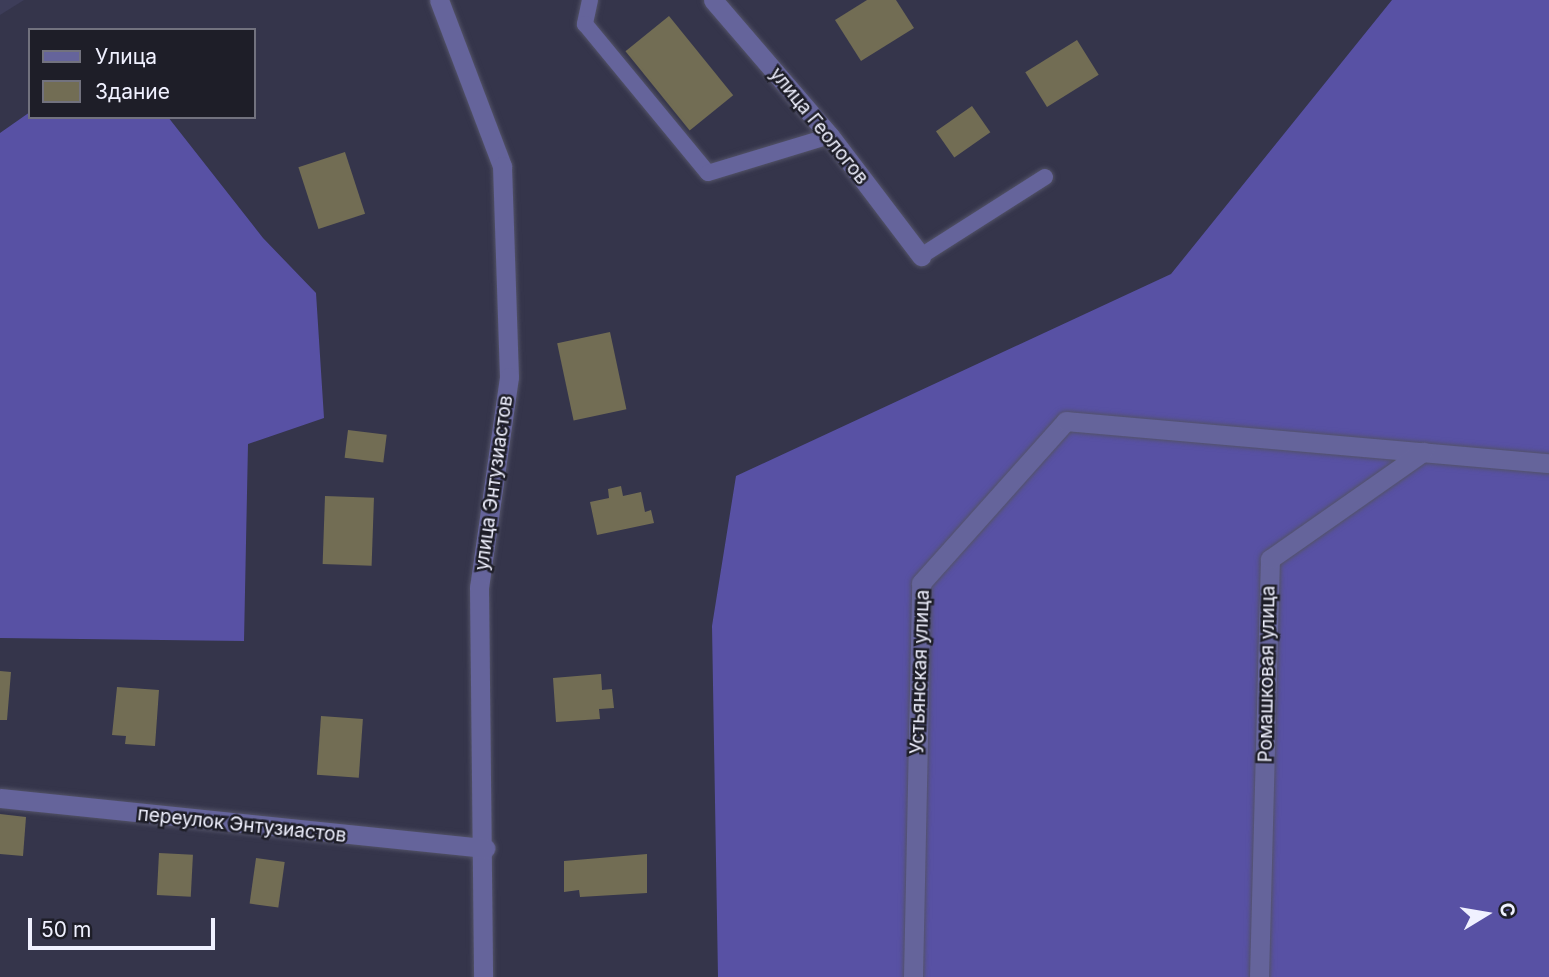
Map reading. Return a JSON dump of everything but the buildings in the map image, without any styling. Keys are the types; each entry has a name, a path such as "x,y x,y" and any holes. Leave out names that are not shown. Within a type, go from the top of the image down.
{"street":[{"name":"улица Энтузиастов","path":"439,0 502,166 509,377 479,587 485,848 483,977"},
{"name":"улица Геологов","path":"713,0 830,136 921,256"},
{"name":"Устьянская улица","path":"914,977 921,583 1066,421 1423,452"},
{"path":"1423,452 1549,463"},
{"name":"Ромашковая улица","path":"1259,977 1270,559 1423,452"},
{"name":"переулок Энтузиастов","path":"0,798 485,848"}],"lane":[{"path":"590,0 585,24 708,173 830,136"},
{"path":"921,256 1045,177"}],"shaded area":[{"path":"0,0 24,0 0,15"},
{"path":"1392,0 1549,0 1549,977 718,977 712,626 736,476 1171,274"},
{"path":"28,113 28,119 170,119 263,238 316,293 324,418 248,444 244,641 0,638 0,133"}]}
